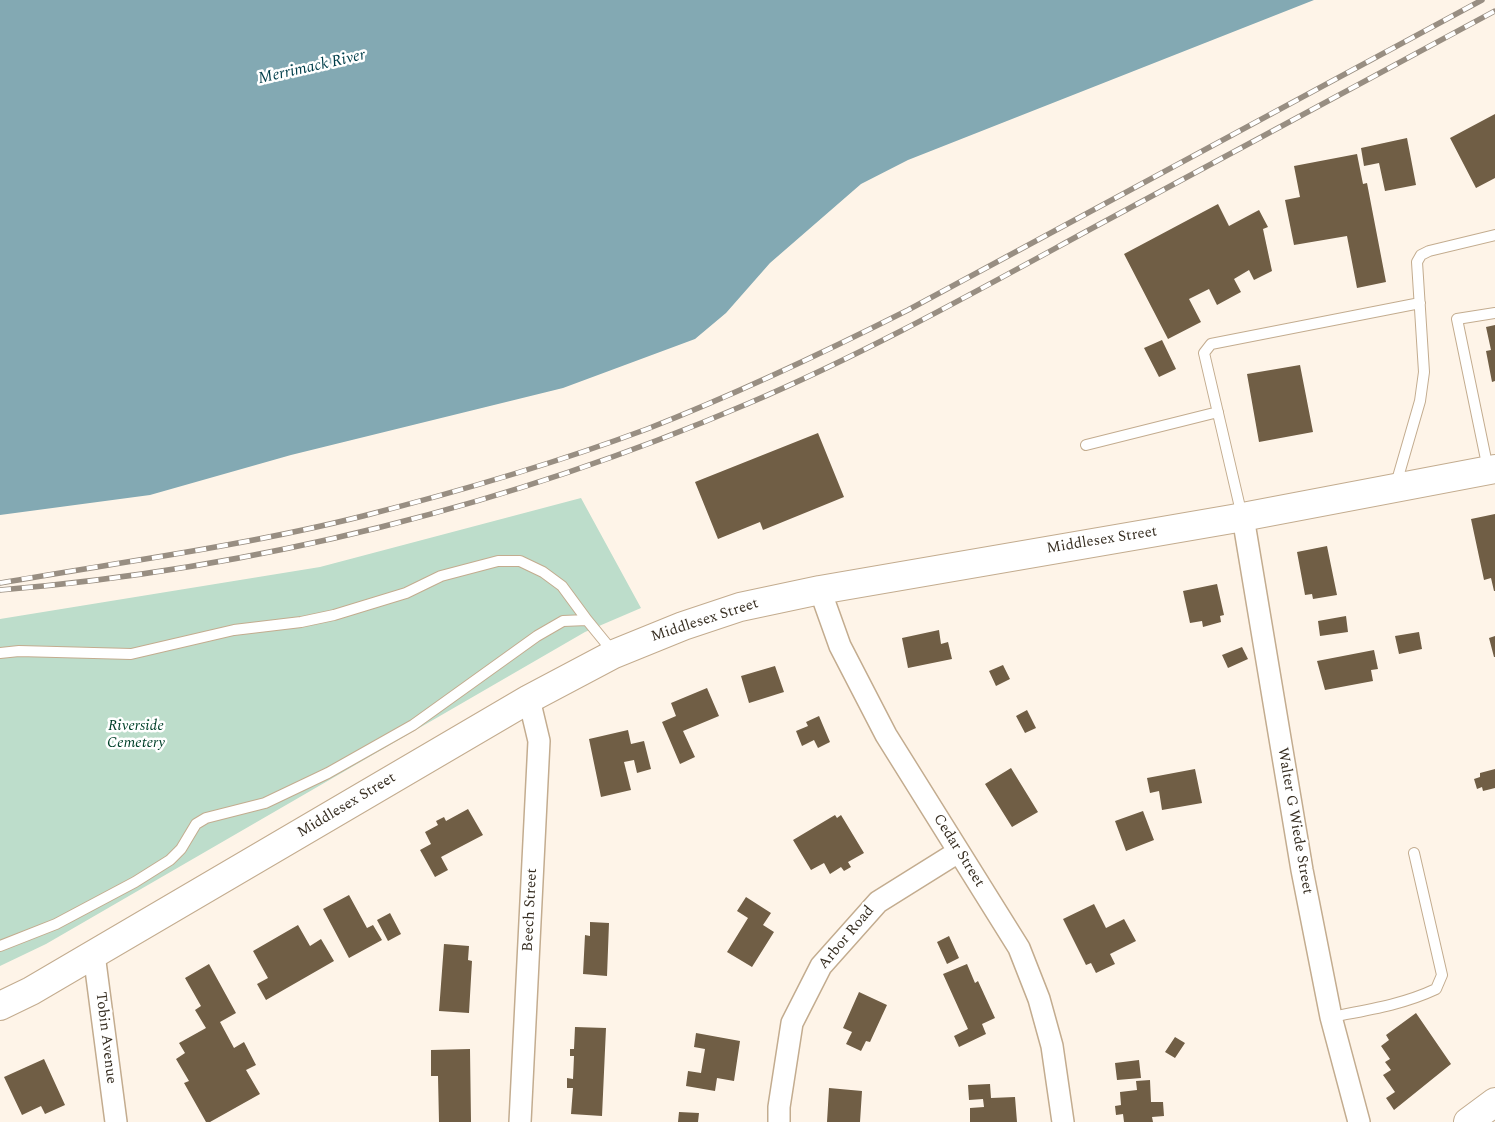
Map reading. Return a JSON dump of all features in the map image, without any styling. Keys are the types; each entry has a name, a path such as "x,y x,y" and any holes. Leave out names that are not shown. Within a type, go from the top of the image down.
{"main road":[{"name":"Middlesex Street","path":"0,1006 31,991 529,699 614,654 683,626 732,610 820,590 1243,517 1492,469"},
{"path":"1468,1122 1495,1102"}],"street":[{"name":"Walter G Wiede Street","path":"1243,517 1280,744 1330,1016 1359,1122"},
{"name":"Cedar Street","path":"820,590 840,646 886,735 1019,948 1039,999 1052,1046 1063,1122"},
{"name":"Beech Street","path":"520,1122 539,741 529,699"},
{"name":"Arbor Road","path":"779,1122 779,1106 792,1023 821,966 878,902 958,852"},
{"name":"Tobin Avenue","path":"94,954 116,1122"}],"lane":[{"path":"1395,488 1420,401 1424,372 1417,262 1421,255 1429,251 1495,235"},
{"path":"1243,517 1204,353 1205,349 1211,344 1420,303"},
{"path":"1492,469 1458,319 1495,313"},
{"path":"1086,445 1218,412"},
{"path":"0,653 27,651 131,654 234,630 300,622 366,607 406,593 441,576 498,561 520,561 543,572 562,586 614,654"},
{"path":"0,946 56,924 135,882 170,860 181,849 196,824 201,821 226,812 265,803 328,773 413,725 537,636 563,621 587,620"},
{"path":"1330,1016 1384,1008 1414,1000 1436,989 1442,975 1414,853"}],"green space":[{"name":"Riverside Cemetery","path":"581,498 641,608 585,632 46,944 0,966 0,619 320,567"}],"water":[{"name":"Merrimack River","path":"0,0 1314,0 908,160 861,184 770,263 726,313 695,339 563,388 291,455 150,495 0,515"}],"building":[{"path":"1495,114 1495,178 1476,188 1450,138"},
{"path":"1407,138 1416,185 1385,191 1379,163 1364,166 1361,148"},
{"path":"1357,154 1363,184 1367,183 1386,282 1357,288 1347,236 1294,245 1285,200 1300,197 1294,166"},
{"path":"1218,204 1229,226 1259,210 1268,227 1263,229 1272,271 1254,280 1249,270 1234,279 1241,292 1217,305 1209,289 1189,299 1201,322 1168,339 1124,254"},
{"path":"1495,325 1495,381 1492,382 1486,351 1491,350 1486,327"},
{"path":"1162,340 1176,369 1159,377 1144,348"},
{"path":"1300,365 1313,432 1259,442 1247,374"},
{"path":"818,433 844,497 763,530 760,522 718,539 695,482"},
{"path":"1495,514 1494,591 1491,578 1484,580 1471,519"},
{"path":"1327,546 1337,595 1313,599 1312,594 1305,595 1297,552"},
{"path":"1217,584 1224,615 1220,616 1221,622 1203,627 1202,621 1190,623 1183,591"},
{"path":"1346,616 1348,632 1320,636 1318,621"},
{"path":"939,630 941,644 948,642 952,659 908,668 902,638"},
{"path":"1419,632 1422,649 1399,654 1395,636"},
{"path":"1495,636 1495,657 1494,657 1489,638"},
{"path":"1242,647 1248,659 1228,668 1222,655"},
{"path":"1374,650 1378,669 1371,670 1373,681 1325,690 1317,661"},
{"path":"1003,665 1010,679 996,686 989,671"},
{"path":"775,666 784,692 749,703 741,676"},
{"path":"707,688 719,716 683,731 695,757 680,764 662,722 676,716 671,703"},
{"path":"1027,710 1036,728 1025,733 1016,716"},
{"path":"819,716 830,742 818,748 814,740 802,746 796,731 808,726 806,722"},
{"path":"628,730 631,744 644,741 651,769 637,773 634,760 624,762 631,790 601,797 589,739"},
{"path":"1011,768 1038,812 1012,827 985,784"},
{"path":"1195,769 1202,803 1162,810 1159,791 1150,793 1147,778"},
{"path":"1495,769 1495,788 1483,791 1482,787 1477,789 1474,779 1480,777 1480,773"},
{"path":"468,809 483,835 441,857 448,870 435,877 420,850 431,844 425,832 438,825 436,821 444,817 446,821"},
{"path":"1143,811 1154,840 1126,851 1115,821"},
{"path":"835,815 837,818 841,815 864,853 848,862 851,867 844,871 841,867 830,874 824,863 811,870 793,840"},
{"path":"349,895 367,928 373,925 382,940 349,958 323,909"},
{"path":"746,897 771,913 763,925 774,932 752,967 727,952 748,918 737,911"},
{"path":"1094,904 1106,928 1124,919 1136,941 1110,954 1115,964 1096,973 1091,963 1086,965 1063,919"},
{"path":"390,913 401,934 388,941 377,920"},
{"path":"590,922 609,923 607,976 583,974 585,935 590,936"},
{"path":"298,925 310,946 321,939 334,961 266,1000 257,984 268,978 253,951"},
{"path":"949,936 959,958 947,964 937,942"},
{"path":"444,944 469,946 468,960 472,961 469,1013 439,1011"},
{"path":"209,964 236,1013 220,1022 234,1048 244,1042 256,1065 246,1070 260,1094 210,1122 206,1122 184,1083 189,1081 176,1059 185,1053 179,1043 206,1028 195,1010 201,1006 185,978"},
{"path":"967,964 975,983 978,981 995,1018 982,1024 986,1034 959,1047 954,1036 968,1029 943,974"},
{"path":"859,992 887,1005 870,1042 866,1041 861,1051 846,1044 852,1032 843,1028"},
{"path":"1416,1013 1451,1064 1394,1110 1386,1098 1395,1092 1383,1075 1391,1070 1385,1062 1390,1059 1381,1046 1389,1040 1386,1035"},
{"path":"575,1027 606,1028 602,1116 571,1114 573,1088 567,1088 567,1078 573,1079 574,1056 570,1056 570,1049 574,1049"},
{"path":"696,1033 740,1041 734,1081 717,1078 715,1091 686,1086 688,1071 701,1073 705,1049 694,1047"},
{"path":"1175,1037 1185,1043 1175,1058 1165,1052"},
{"path":"470,1049 471,1122 439,1122 438,1076 431,1076 431,1050"},
{"path":"44,1059 65,1105 45,1114 41,1106 22,1115 4,1077"},
{"path":"1139,1060 1141,1078 1117,1080 1115,1063"},
{"path":"1150,1080 1151,1102 1163,1102 1164,1116 1152,1117 1153,1122 1124,1122 1123,1114 1116,1115 1115,1106 1121,1105 1120,1092 1137,1090 1136,1081"},
{"path":"990,1084 991,1098 1015,1097 1017,1122 970,1122 970,1108 984,1107 983,1099 969,1100 968,1085"},
{"path":"829,1088 862,1091 860,1122 827,1122"},
{"path":"679,1112 699,1113 698,1122 678,1122"}],"railway":[{"path":"0,583 228,545 318,527 506,476 577,454 647,429 779,372 908,310 1482,0"},
{"path":"0,590 96,580 192,566 287,549 381,527 474,502 567,473 658,440 791,385 876,343 1495,11"}]}
